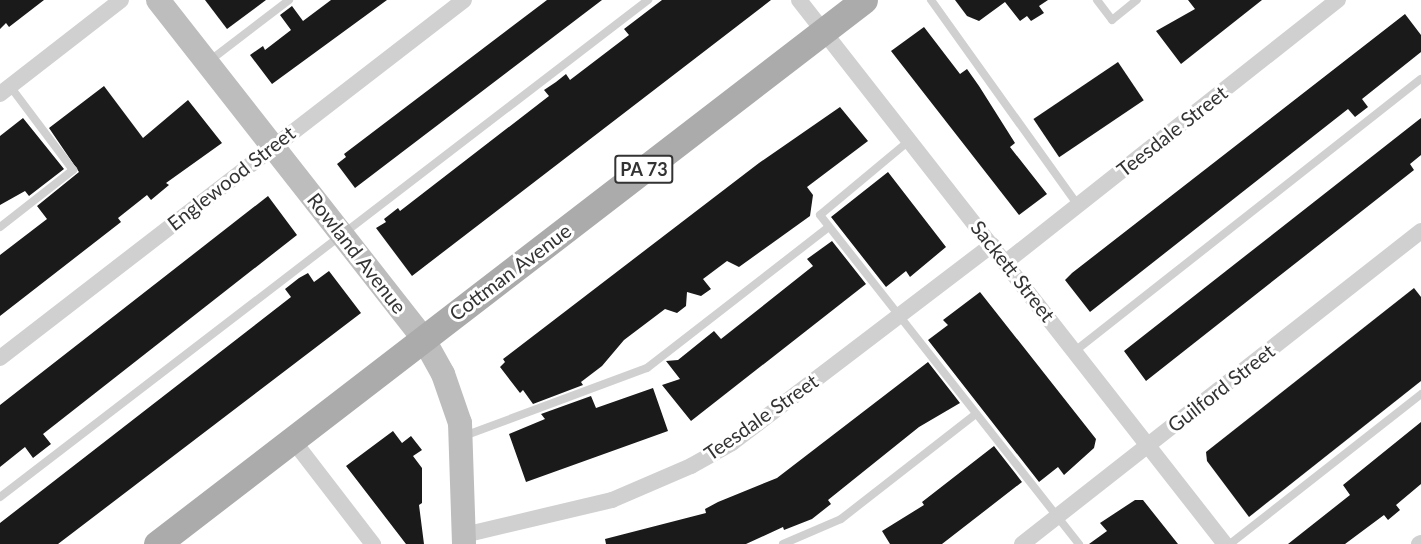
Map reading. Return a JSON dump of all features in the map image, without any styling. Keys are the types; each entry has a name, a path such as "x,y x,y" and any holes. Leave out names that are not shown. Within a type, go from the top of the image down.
{"main road":[{"name":"Cottman Avenue","path":"157,544 864,0"}],"street":[{"path":"5,90 121,0"},
{"name":"Rowland Avenue","path":"158,0 423,338 455,399 460,437 464,540"},
{"name":"Englewood Street","path":"0,358 464,0"},
{"name":"Sackett Street","path":"799,0 1225,544"},
{"name":"Teesdale Street","path":"1006,262 1338,0"},
{"name":"Guilford Street","path":"1022,544 1421,231"},
{"name":"Teesdale Street","path":"464,540 612,500 691,466 732,443 992,245"},
{"path":"292,439 373,544"}],"lane":[{"path":"207,63 289,0"},
{"path":"0,497 648,0"},
{"path":"931,0 1078,205"},
{"path":"1097,0 1112,20 1137,0"},
{"path":"1075,351 1421,79"},
{"path":"0,226 73,170 5,90"},
{"path":"910,140 820,215 1079,544"},
{"path":"460,437 647,368 829,227"},
{"path":"1230,544 1421,394"},
{"path":"783,544 841,519 976,414"}],"building":[{"path":"0,0 44,0 9,27 6,23 0,29"},
{"path":"205,0 266,0 227,29"},
{"path":"331,0 387,0 272,84 250,55 263,46 265,50 291,30 280,15 292,6 303,21"},
{"path":"547,0 602,0 355,188 337,164 346,157 344,154"},
{"path":"662,0 771,0 412,276 376,228 386,222 384,219 398,208 400,211 549,96 544,90 566,74 570,80 629,35 624,29"},
{"path":"955,0 1048,0 1039,6 1044,13 1031,21 1027,16 1020,21 1005,2 979,21 967,16"},
{"path":"1188,0 1262,0 1181,64 1156,31 1195,9"},
{"path":"1405,14 1421,35 1421,52 1362,99 1368,107 1355,117 1348,109 1090,312 1065,280 1072,273"},
{"path":"924,27 960,74 967,69 1015,143 1010,147 1047,194 1019,215 891,51"},
{"path":"1118,62 1144,100 1059,157 1033,119"},
{"path":"104,86 143,138 188,100 222,143 166,183 169,185 151,200 147,195 118,218 121,222 0,316 0,255 47,219 37,206 79,172 49,128"},
{"path":"840,107 868,141 807,187 813,195 810,216 739,267 727,261 703,279 711,289 701,296 687,292 686,306 677,313 665,309 624,340 602,366 581,382 583,385 533,404 523,390 520,393 500,367 505,362 503,359 759,163"},
{"path":"23,118 64,169 29,196 25,191 0,205 0,136"},
{"path":"1421,118 1421,155 1410,164 1414,170 1146,381 1124,351"},
{"path":"888,172 946,247 910,277 906,271 886,287 831,217"},
{"path":"268,196 297,235 43,434 51,444 33,458 25,447 0,467 0,405"},
{"path":"832,241 866,284 691,421 662,385 680,379 666,361 678,360 714,331 721,339 813,266 807,259"},
{"path":"329,271 361,313 58,544 0,544 0,523 291,297 285,289 299,278 308,273 314,282"},
{"path":"1414,288 1421,297 1421,381 1249,517 1207,461 1206,452"},
{"path":"980,292 1096,439 1094,448 1064,475 1058,467 1039,482 928,340 948,325 943,320"},
{"path":"928,362 960,403 919,427 828,500 831,504 812,519 784,530 783,527 746,544 606,544 605,539 706,513 705,509 718,502 777,478"},
{"path":"653,388 668,431 526,482 509,434 545,419 541,414 591,396 596,408"},
{"path":"1421,422 1421,484 1396,505 1400,510 1388,520 1384,515 1345,544 1288,544 1350,495 1343,485"},
{"path":"393,431 402,443 411,436 422,450 413,456 422,468 422,503 419,505 424,544 406,544 346,466"},
{"path":"994,446 1022,482 942,544 890,544 882,531 924,505 922,502"},
{"path":"1135,500 1143,500 1178,544 1089,544 1107,531 1100,523"}]}
